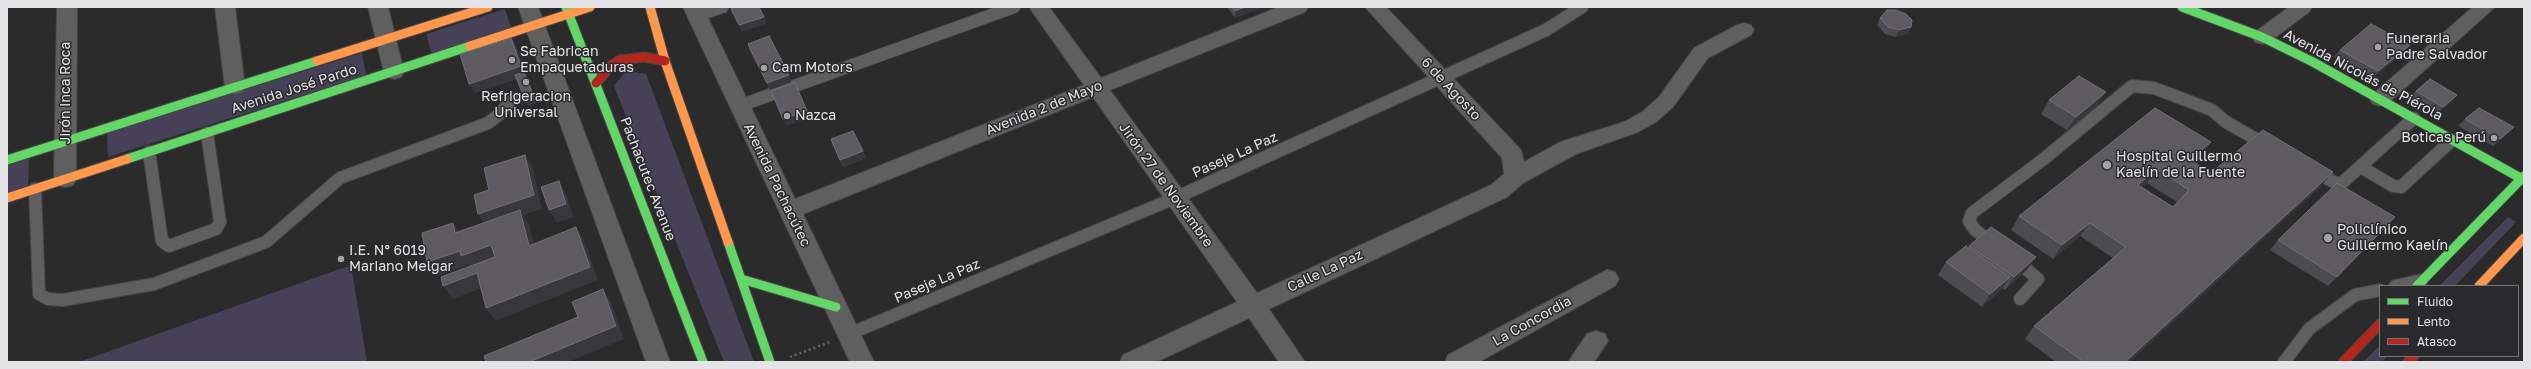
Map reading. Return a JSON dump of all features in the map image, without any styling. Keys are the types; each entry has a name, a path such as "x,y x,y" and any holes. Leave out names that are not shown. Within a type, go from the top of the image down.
{"main road":[{"name":"Avenida José Pardo","path":"7,160 488,7"},
{"name":"Avenida José Pardo","path":"7,198 394,72 531,16 590,7"},
{"path":"650,7 665,61 770,362"},
{"name":"Avenida Nicolás de Piérola","path":"2182,7 2262,37 2380,99 2523,178"},
{"name":"Pachacutec Avenue","path":"568,10 703,362"},
{"path":"596,83 612,65 620,60 644,57 665,61"},
{"path":"2420,283 2523,178"},
{"path":"2480,285 2524,238"},
{"path":"741,279 836,307"},
{"path":"2343,362 2379,325"}],"street":[{"name":"Jirón Inca Roca","path":"65,179 67,7"},
{"path":"225,7 235,87"},
{"path":"378,7 394,72"},
{"path":"695,11 719,7"},
{"name":"Jirón 27 de Noviembre","path":"1039,7 1293,362"},
{"name":"Avenida 2 de Mayo","path":"790,210 1298,7"},
{"name":"6 de Agosto","path":"1375,7 1513,156 1515,177"},
{"path":"2262,37 2302,7"},
{"path":"2380,99 2485,7"},
{"name":"Avenida Pachacútec","path":"695,11 862,362"},
{"path":"531,16 658,362"},
{"name":"Calle La Paz","path":"1132,362 1252,304 1499,191 1515,177 1568,148 1631,127 1649,117 1666,102 1681,78 1700,54 1744,30"},
{"name":"La Concordia","path":"1457,362 1607,279"},
{"path":"1580,362 1596,340"}],"lane":[{"path":"739,106 1014,7"},
{"name":"Paseje La Paz","path":"849,334 1175,198 1441,79 1546,30 1582,7"},
{"path":"2020,299 2038,279 2035,275 1975,230 1969,221 1972,213 2045,158 2132,86 2154,88 2212,110 2226,122 2282,154"},
{"path":"35,189 39,294 48,299 63,300 154,284 266,242 340,178 488,123 501,113 512,99"},
{"path":"2302,165 2336,183 2342,183 2414,118"},
{"path":"149,152 162,241 169,246 216,229 220,222 207,132"},
{"path":"2361,167 2393,186 2401,187 2452,140"},
{"path":"2404,285 2420,283"},
{"path":"2284,362 2309,329 2355,296 2379,290"}],"path":[{"path":"785,359 849,334"}],"shaded area":[{"path":"505,9 511,28 432,54 426,34"},
{"path":"362,53 366,75 108,157 107,133"},
{"path":"626,71 646,74 754,362 724,362 614,86"},
{"path":"29,159 28,186 7,193 7,165"},
{"path":"2508,217 2516,222 2456,285 2440,285"},
{"path":"351,265 367,362 79,362"},
{"path":"2379,346 2379,357 2386,357 2382,362 2363,362"}],"building":[{"path":"736,7 759,7 764,17 739,25 731,9"},
{"path":"1232,7 1245,7 1235,11"},
{"path":"1887,10 1896,10 1906,14 1912,20 1911,27 1899,30 1888,27 1880,18"},
{"path":"2371,24 2410,45 2378,71 2340,50"},
{"path":"769,36 789,75 767,83 748,44"},
{"path":"511,38 521,66 469,84 460,54"},
{"path":"524,72 535,99 526,102 515,75"},
{"path":"2079,76 2106,92 2076,117 2049,100"},
{"path":"2430,79 2457,95 2443,107 2416,91"},
{"path":"795,83 807,111 783,119 771,91"},
{"path":"2155,108 2211,142 2190,160 2211,173 2263,130 2333,172 2125,362 2084,362 2034,326 2126,247 2090,223 2062,245 2019,216","holes":["2157,169 2189,190 2173,207 2138,185"]},
{"path":"2479,108 2514,127 2500,139 2465,119"},
{"path":"853,131 863,151 840,160 831,139"},
{"path":"525,155 534,195 478,214 474,195 489,190 484,168"},
{"path":"559,181 566,204 549,210 541,187"},
{"name":"Policlínico Guillermo Kaelín","path":"2337,183 2395,217 2337,277 2278,240"},
{"path":"520,210 529,246 576,227 590,267 486,308 477,273 443,286 441,277 495,257 491,245 461,256 460,251 427,262 422,233 453,223 455,233"},
{"path":"1991,227 2036,257 2014,277 1969,246"},
{"path":"1966,246 2010,277 1990,294 1946,262"},
{"path":"603,289 616,326 529,362 486,362 484,356 578,317 572,302"}],"traffic: fast":[{"path":"566,7 703,362"},
{"path":"2182,7 2262,37 2313,62 2524,180"},
{"path":"127,159 470,46"},
{"path":"7,160 317,61"},
{"path":"2418,285 2524,176"},
{"path":"728,242 770,362"},
{"path":"741,279 836,307"}],"traffic: slow":[{"path":"317,61 488,7"},
{"path":"470,46 590,7"},
{"path":"650,7 665,61 728,242"},
{"path":"7,198 127,159"},
{"path":"2480,285 2524,238"}],"traffic: jam":[{"path":"596,83 612,65 620,60 644,57 665,61"},
{"path":"2343,362 2379,325"},
{"path":"2408,362 2413,357"}],"place":[{"name":"Funeraria Padre Salvador","path":"2378,47"},
{"name":"Se Fabrican Empaquetaduras","path":"512,60"},
{"name":"Cam Motors","path":"764,68"},
{"name":"Refrigeracion Universal","path":"526,82"},
{"name":"Nazca","path":"787,116"},
{"name":"Boticas Perú","path":"2494,138"},
{"name":"Hospital Guillermo Kaelín de la Fuente","path":"2107,165"},
{"name":"Policlínico Guillermo Kaelín","path":"2328,238"},
{"name":"I.E. N° 6019 Mariano Melgar","path":"341,259"}]}
